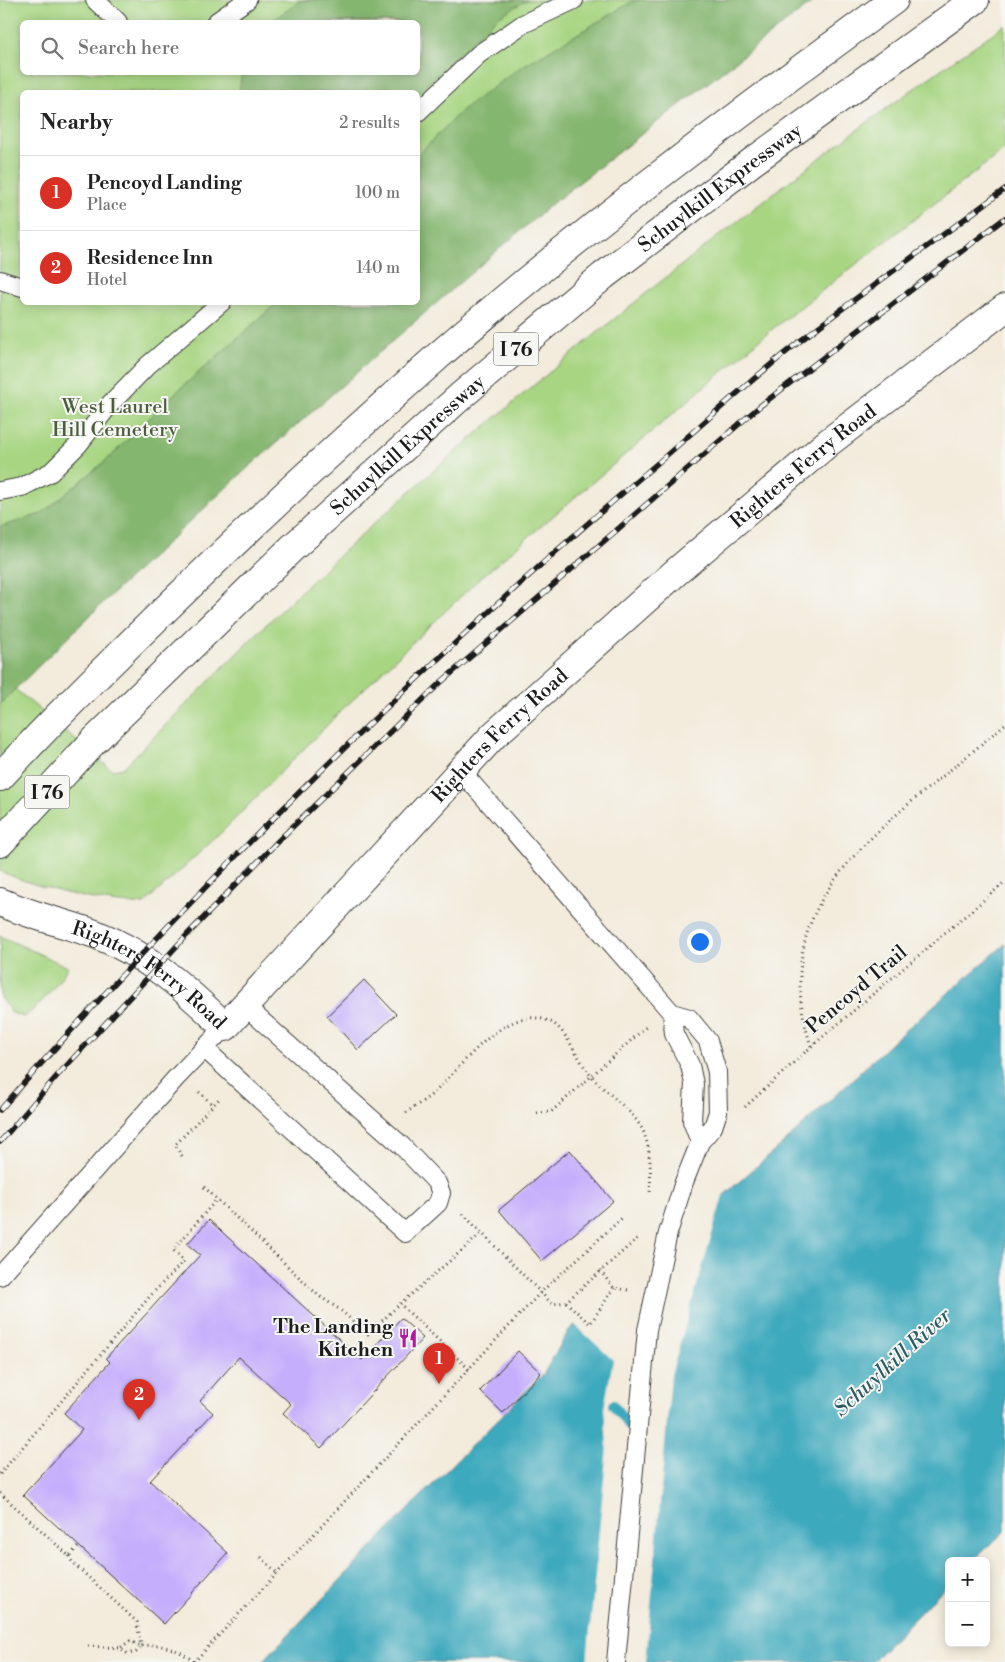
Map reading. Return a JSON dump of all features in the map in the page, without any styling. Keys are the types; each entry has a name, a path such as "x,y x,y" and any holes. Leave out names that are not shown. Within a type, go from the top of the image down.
{"main road":[{"name":"I 76","path":"0,777 61,710 252,524 440,355 590,230 734,117 894,0"},
{"name":"Schuylkill Expressway","path":"0,844 94,741 291,549 462,395 603,276 752,162 974,0"},
{"name":"Righters Ferry Road","path":"0,902 96,935 134,952 161,969 182,986 225,1027 462,772 494,735 676,572 829,442 1005,308"}],"lane":[{"path":"95,0 116,20"},
{"path":"219,20 247,0"},
{"path":"420,110 479,54 523,24 574,0"},
{"path":"0,280 20,286"},
{"path":"0,491 22,487 51,472 78,445 111,403 147,366 218,305"},
{"path":"462,772 672,1013 689,1018 698,1027 708,1041 714,1055 719,1092 718,1112 712,1127 700,1142 684,1182 668,1233 647,1330 616,1662"},
{"path":"204,1048 405,1233 438,1203 441,1193 437,1183 402,1146 245,1006"},
{"path":"672,1013 674,1034 690,1065 694,1084 692,1121 700,1142"},
{"path":"0,1276 204,1048 225,1027"}],"path":[{"path":"812,1046 800,1003 802,959 809,924 833,879 878,831 1005,724"},
{"name":"Pencoyd Trail","path":"739,1112 812,1046 1005,882"},
{"path":"403,1115 432,1094 492,1035 517,1021 528,1018 542,1019 561,1031 590,1074 636,1122 643,1132 650,1166 650,1192"},
{"path":"537,1113 551,1112 624,1044"},
{"path":"195,1088 213,1105"},
{"path":"182,1156 175,1145 225,1093"},
{"path":"204,1187 319,1296 339,1309 368,1334 482,1233"},
{"path":"0,1474 151,1295 184,1262 173,1250 218,1200"},
{"path":"461,1212 552,1304 566,1302 641,1235"},
{"path":"120,1648 130,1641 141,1646 151,1644 174,1649 186,1654 194,1662 540,1293 622,1218"},
{"path":"600,1271 614,1288 631,1290"},
{"path":"566,1302 590,1324 614,1288"},
{"path":"400,1304 469,1369"},
{"path":"0,1493 137,1622 141,1646 136,1652 128,1654 120,1648 88,1646"},
{"path":"69,1556 79,1546"},
{"path":"261,1557 278,1574"}],"green space":[{"name":"West Laurel Hill Cemetery","path":"0,0 803,0 420,295 420,90 20,90 20,305 410,305 0,694"},
{"path":"301,0 527,0 498,17 420,91 239,90 242,75 420,75 420,20 274,20"},
{"path":"635,0 815,0 549,206 411,325 241,474 108,598 0,704 0,527 41,514 109,458 172,396 275,305 420,305 420,153 462,110 521,67"},
{"path":"1005,25 1005,149 770,331 478,580 342,710 224,830 144,904 91,899 51,889 0,871 0,704 15,689 112,770 123,768 242,648 335,559 431,473 530,389 629,307 767,198 909,92"},
{"path":"0,936 68,967 48,994 24,1017 12,1013 0,998"}],"water":[{"name":"Schuylkill River","path":"1005,944 1005,1531 977,1557 945,1557 945,1587 872,1662 633,1662 645,1649 637,1641 617,1662 262,1662 414,1503 544,1373 569,1330 788,1139 902,1033","holes":["660,1373 669,1381 613,1440 605,1432"]}],"pier":[{"path":"724,1192 671,1375 646,1662 630,1662 642,1649 637,1644 620,1662 587,1662 607,1446 604,1408 613,1360 573,1323","holes":["661,1376 666,1381 613,1437 608,1432"]}],"building":[{"path":"364,980 396,1014 358,1050 327,1016"},
{"path":"570,1150 613,1201 542,1261 499,1210"},
{"path":"209,1220 362,1360 401,1318 423,1338 321,1448 283,1413 291,1404 239,1357 200,1401 213,1413 150,1481 228,1553 164,1624 23,1495 82,1430 64,1413 110,1362 106,1358 200,1255 187,1244"},
{"path":"518,1351 541,1373 503,1413 480,1391"}],"waterway":[{"path":"613,1405 635,1433"}],"railway":[{"path":"0,1110 77,1024 237,855 318,774 486,614 785,353 1005,189"},
{"path":"0,1142 57,1076 186,936 279,840 439,684 760,406 1005,218"}],"place":[{"name":"The Landing Kitchen","path":"408,1338"},
{"name":"Pencoyd Landing","path":"439,1384"},
{"name":"Residence Inn","path":"139,1420"}]}
